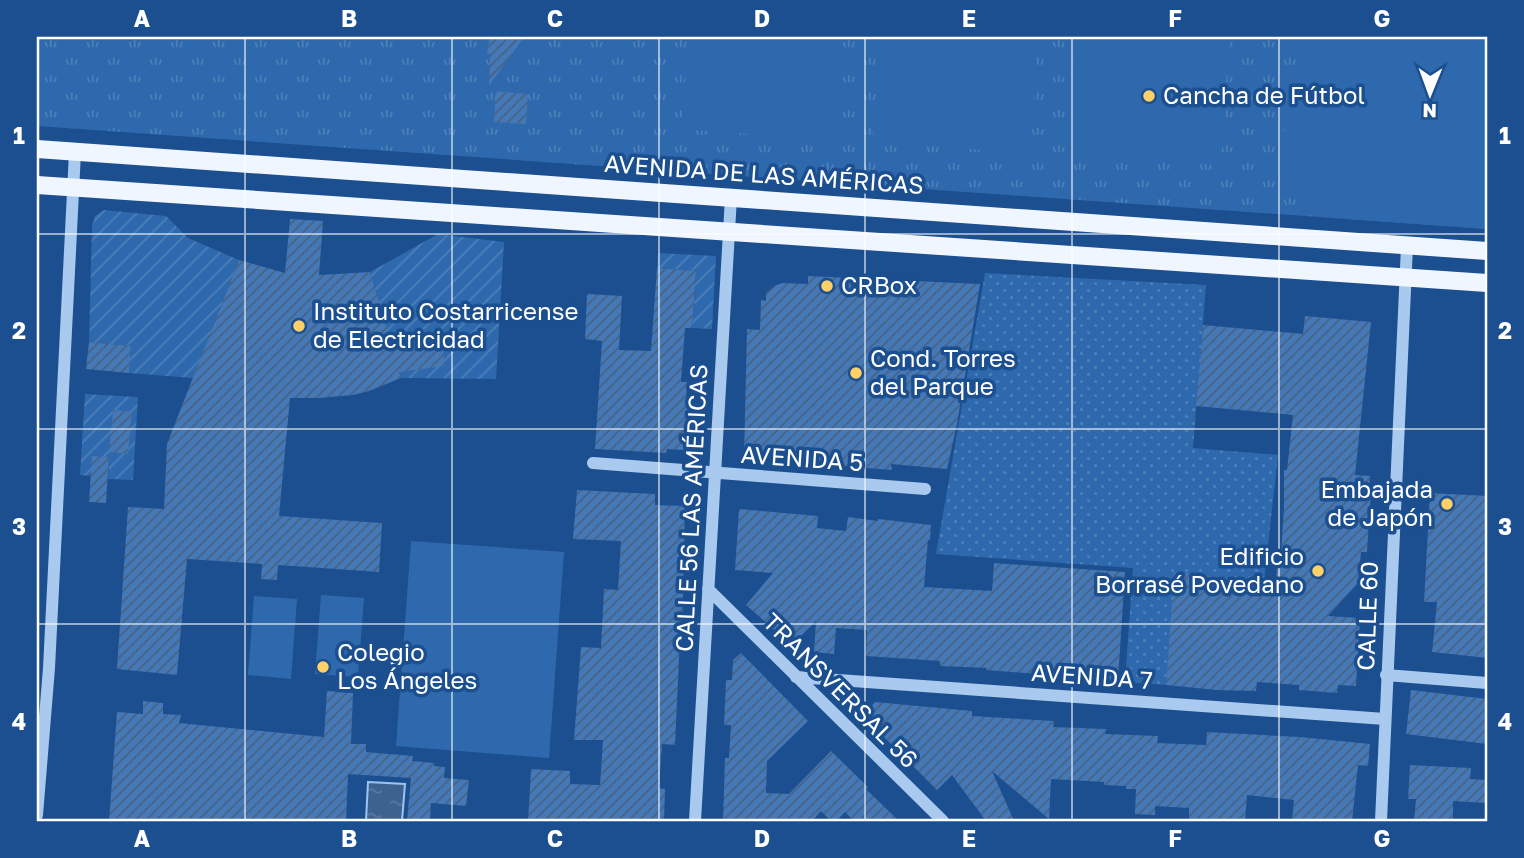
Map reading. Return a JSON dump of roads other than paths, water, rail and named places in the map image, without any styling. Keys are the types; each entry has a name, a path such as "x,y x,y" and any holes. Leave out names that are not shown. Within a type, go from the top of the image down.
{"main road":[{"name":"AVENIDA DE LAS AMÉRICAS","path":"37,149 1487,251"},
{"path":"37,185 1487,283"}],"street":[{"path":"37,815 62,421 75,152"},
{"name":"CALLE 56 LAS AMÉRICAS","path":"695,821 731,197"},
{"name":"CALLE 60","path":"1381,821 1406,246"},
{"name":"AVENIDA 5","path":"593,463 925,489"},
{"name":"TRANSVERSAL 56","path":"708,589 943,821"},
{"path":"1386,675 1487,683"},
{"name":"AVENIDA 7","path":"796,677 1385,719"}],"water":[{"path":"368,782 405,784 402,821 366,821"}],"place":[{"name":"Cancha de Fútbol","path":"1149,96"},
{"name":"CRBox","path":"827,286"},
{"name":"Instituto Costarricense de Electricidad","path":"299,326"},
{"name":"Cond. Torres del Parque","path":"856,373"},
{"name":"Embajada de Japón","path":"1447,504"},
{"name":"Edificio Borrasé Povedano","path":"1318,571"},
{"name":"Colegio Los Ángeles","path":"323,667"}]}
